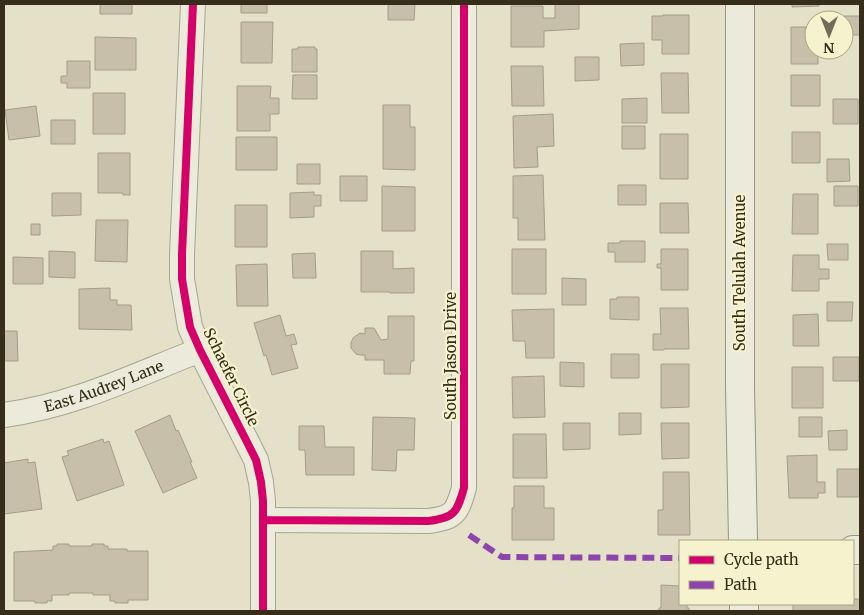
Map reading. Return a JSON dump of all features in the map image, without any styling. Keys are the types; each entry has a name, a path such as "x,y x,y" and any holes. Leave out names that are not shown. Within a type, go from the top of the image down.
{"street":[{"name":"Schaefer Circle","path":"193,4 182,278 190,326 200,350 256,460 263,501 263,611"},
{"name":"South Jason Drive","path":"263,520 428,521 452,515 459,505 464,488 464,4"},
{"name":"South Telulah Avenue","path":"740,4 740,387 744,540"},
{"name":"East Audrey Lane","path":"4,415 77,399 200,350"}],"building":[{"path":"100,4 132,4 132,14 100,14"},
{"path":"241,4 267,4 267,13 241,13"},
{"path":"388,4 415,4 414,20 388,20"},
{"path":"555,4 579,4 579,29 544,31 544,47 511,47 511,6 543,6 543,18 555,18"},
{"path":"792,4 819,4 819,6 792,7"},
{"path":"689,15 689,54 662,54 662,40 652,40 652,16"},
{"path":"854,16 860,16 860,35 854,35"},
{"path":"241,22 273,22 272,63 241,63"},
{"path":"791,27 804,27 804,60 818,60 818,64 791,64"},
{"path":"95,37 136,38 136,70 95,70"},
{"path":"644,43 644,65 621,66 620,44"},
{"path":"298,47 315,47 317,49 317,72 292,72 292,49 298,49"},
{"path":"575,57 599,57 599,80 575,81"},
{"path":"67,61 90,61 90,88 67,88 67,83 61,83 61,76 67,76"},
{"path":"511,66 543,66 544,106 512,106"},
{"path":"661,73 688,73 689,113 662,113"},
{"path":"293,75 317,75 317,99 292,99"},
{"path":"791,75 820,75 820,106 791,106"},
{"path":"237,86 271,86 270,98 279,98 279,114 270,114 270,131 237,131"},
{"path":"93,93 125,93 125,134 93,134"},
{"path":"647,98 647,123 622,123 622,99"},
{"path":"833,99 858,99 858,124 833,124"},
{"path":"383,105 410,105 410,127 415,127 415,170 383,169"},
{"path":"36,106 40,136 9,140 5,110"},
{"path":"553,114 554,146 537,147 538,167 514,168 513,116"},
{"path":"51,120 75,120 75,144 51,144"},
{"path":"622,126 645,126 645,149 622,149"},
{"path":"792,132 820,132 820,163 792,163"},
{"path":"660,134 688,134 688,179 660,179"},
{"path":"236,137 277,137 277,170 236,170"},
{"path":"98,153 130,153 130,195 123,195 123,193 98,193"},
{"path":"827,159 849,159 850,181 827,182"},
{"path":"297,164 320,164 320,184 297,184"},
{"path":"543,175 545,240 518,240 518,218 513,218 513,176"},
{"path":"340,176 367,176 367,201 340,201"},
{"path":"618,185 646,185 646,205 618,205"},
{"path":"382,186 415,187 415,231 382,231"},
{"path":"834,186 858,186 858,206 834,206"},
{"path":"314,192 314,195 321,195 321,206 314,206 314,217 290,218 290,193"},
{"path":"52,193 81,193 81,215 52,216"},
{"path":"793,194 818,194 818,234 792,234"},
{"path":"660,203 688,203 689,233 660,233"},
{"path":"235,205 267,205 267,247 235,247"},
{"path":"96,220 128,220 127,262 95,261"},
{"path":"31,224 40,224 40,235 31,235"},
{"path":"620,241 645,241 645,262 615,262 615,252 608,252 608,243 620,243"},
{"path":"827,244 848,244 848,260 828,260"},
{"path":"512,249 546,249 546,294 512,294"},
{"path":"661,249 688,249 688,290 661,290 661,268 657,268 657,264 661,264"},
{"path":"49,251 75,252 75,278 49,277"},
{"path":"361,251 393,251 393,269 414,268 414,293 361,292"},
{"path":"315,253 316,278 293,278 292,254"},
{"path":"793,255 819,255 819,269 829,269 829,279 819,279 819,291 792,291"},
{"path":"13,257 43,258 43,284 13,284"},
{"path":"267,264 268,306 237,306 236,265"},
{"path":"562,278 586,279 586,305 562,305"},
{"path":"110,288 110,300 117,300 117,305 131,305 132,330 79,329 79,289"},
{"path":"617,297 639,297 639,320 610,319 610,299 617,299"},
{"path":"827,302 853,302 852,321 827,321"},
{"path":"660,308 688,308 689,349 653,350 653,334 661,334"},
{"path":"554,309 554,358 526,358 525,341 513,341 512,310"},
{"path":"818,314 819,346 793,346 793,315"},
{"path":"280,315 286,336 294,334 297,344 291,345 298,368 272,375 254,323"},
{"path":"388,316 414,316 414,361 411,361 410,374 384,374 384,360 365,360 365,355 356,354 351,348 353,338 360,333 365,334 365,328 374,328 381,340 388,339"},
{"path":"4,331 17,331 18,361 4,361"},
{"path":"611,354 639,354 639,378 611,378"},
{"path":"833,357 859,357 859,381 833,381"},
{"path":"560,362 584,363 584,387 560,386"},
{"path":"661,364 689,364 689,407 661,408"},
{"path":"792,367 823,367 823,408 792,408"},
{"path":"544,376 545,417 513,418 512,377"},
{"path":"619,413 641,413 641,434 619,435"},
{"path":"170,415 192,462 190,462 197,478 163,493 135,431"},
{"path":"373,417 415,418 414,450 397,450 396,471 372,470"},
{"path":"799,417 822,417 822,437 799,437"},
{"path":"563,423 590,423 590,449 563,450"},
{"path":"661,423 689,423 689,458 662,459"},
{"path":"299,426 324,426 325,447 354,447 354,475 306,475 305,450 299,450"},
{"path":"847,430 847,450 829,450 828,431"},
{"path":"513,434 546,434 547,478 513,478"},
{"path":"103,439 104,443 109,441 124,485 77,501 62,457 69,455 67,451"},
{"path":"817,455 817,482 825,482 825,493 818,493 818,498 789,498 787,456"},
{"path":"28,459 28,463 35,462 42,509 4,514 4,463"},
{"path":"837,469 860,469 860,497 837,497"},
{"path":"663,472 689,472 690,535 658,535 658,510 663,510"},
{"path":"514,486 544,486 544,508 554,508 554,540 512,540"},
{"path":"57,544 92,546 92,544 104,544 104,546 108,546 108,549 148,551 148,600 128,600 128,603 115,603 115,601 110,601 110,595 69,593 69,595 52,595 52,601 47,601 47,603 14,601 14,552 53,550 53,546 57,546"},
{"path":"661,585 679,586 679,605 687,605 689,611 659,611 659,608 661,608"},
{"path":"854,599 860,599 860,611 793,611 793,605 854,605"}],"marked path":[{"path":"469,535 502,557 679,558"}],"cycle path":[{"path":"193,4 182,279 190,327 256,460 263,501 263,611"},
{"path":"263,520 428,521 449,516 454,512 459,503 464,488 464,4"}]}
